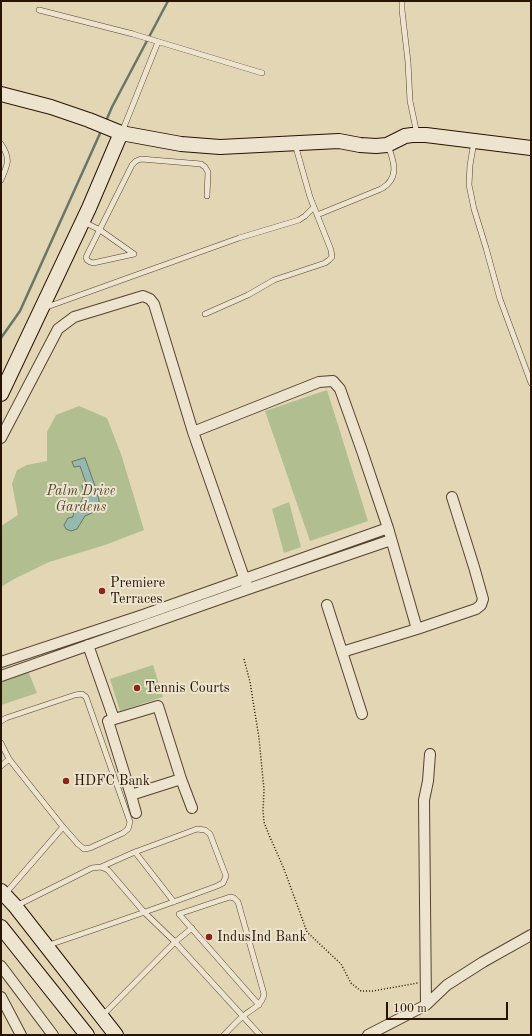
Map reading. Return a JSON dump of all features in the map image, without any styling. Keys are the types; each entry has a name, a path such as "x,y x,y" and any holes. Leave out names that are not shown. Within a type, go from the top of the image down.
{"street":[{"path":"1,94 52,107 122,133 181,144 220,147 339,141 376,146 388,144 405,136 426,135 531,148"},
{"path":"1,394 6,377 42,309 122,133"},
{"path":"1,438 58,329 74,317 143,296 150,299 154,304 193,432 248,589"},
{"path":"193,432 319,382 333,381 340,389 361,448 388,528 418,629"},
{"path":"342,652 418,629 476,609 481,605 483,599 452,497"},
{"path":"1,662 388,528"},
{"path":"1,676 391,540"},
{"path":"327,605 362,714"},
{"path":"88,646 114,719"},
{"path":"136,813 108,721 158,706 181,779 192,808"},
{"path":"426,1005 424,800 428,780 430,754"},
{"path":"131,794 181,779"},
{"path":"3,893 15,906 116,1035"},
{"path":"1,927 87,1035"},
{"path":"368,1035 426,1005 447,985 483,962 531,935"},
{"path":"1,966 53,1035"},
{"path":"1,997 21,1035"}],"lane":[{"path":"402,1 410,101 417,135"},
{"path":"39,10 133,34 262,73"},
{"path":"122,133 158,42"},
{"path":"474,141 470,165 469,185 474,209 500,300 531,383"},
{"path":"1,144 8,162 7,168 1,180"},
{"path":"205,314 248,295 274,280 325,263 332,257 331,250 314,207 295,144"},
{"path":"317,215 388,185 393,175 394,167 388,144"},
{"path":"82,221 100,230 134,254 93,263 87,260 86,257 100,230 132,165 141,159 201,164 208,172 207,196"},
{"path":"42,309 240,238 300,220 314,207"},
{"path":"84,634 88,646"},
{"path":"1,721 75,695 82,694 86,697 130,822 128,829 123,834 90,848 84,849 63,827 9,760 1,743"},
{"path":"1,766 9,760"},
{"path":"3,893 63,827"},
{"path":"15,906 92,868 101,867 197,829 205,830 210,834 226,876 223,883 174,902 46,946"},
{"path":"136,852 174,902"},
{"path":"101,867 108,870 144,912 175,942 260,1035"},
{"path":"224,1035 243,1016 259,1005 263,1000 264,994 238,902 234,898 230,897 180,914 259,1005"},
{"path":"101,1017 175,942 192,928"}],"path":[{"path":"244,659 250,682 259,738 264,790 264,822 284,869 307,932 341,964 351,983 361,991 373,991 425,982"}],"green space":[{"path":"327,390 368,521 310,541 265,411"},
{"name":"Palm Drive Gardens","path":"79,406 107,418 121,454 144,530 105,545 49,562 1,587 1,526 18,515 12,484 17,470 27,465 47,461 47,432 56,415"},
{"path":"289,502 301,547 284,553 272,509"},
{"name":"Tennis Courts","path":"153,665 163,697 120,711 110,679"},
{"path":"26,666 37,693 1,705 1,675"}],"water":[{"path":"85,458 95,486 95,492 99,501 99,508 85,516 77,529 71,531 66,529 64,525 68,518 73,517 76,506 81,502 83,498 81,494 83,492 82,485 86,483 80,466 74,467 72,462"}],"waterway":[{"path":"106,121 168,1"},
{"path":"1,338 20,311 102,129"}],"place":[{"name":"Premiere Terraces","path":"102,591"},
{"name":"Tennis Courts","path":"137,688"},
{"name":"HDFC Bank","path":"66,781"},
{"name":"IndusInd Bank","path":"209,937"}]}
